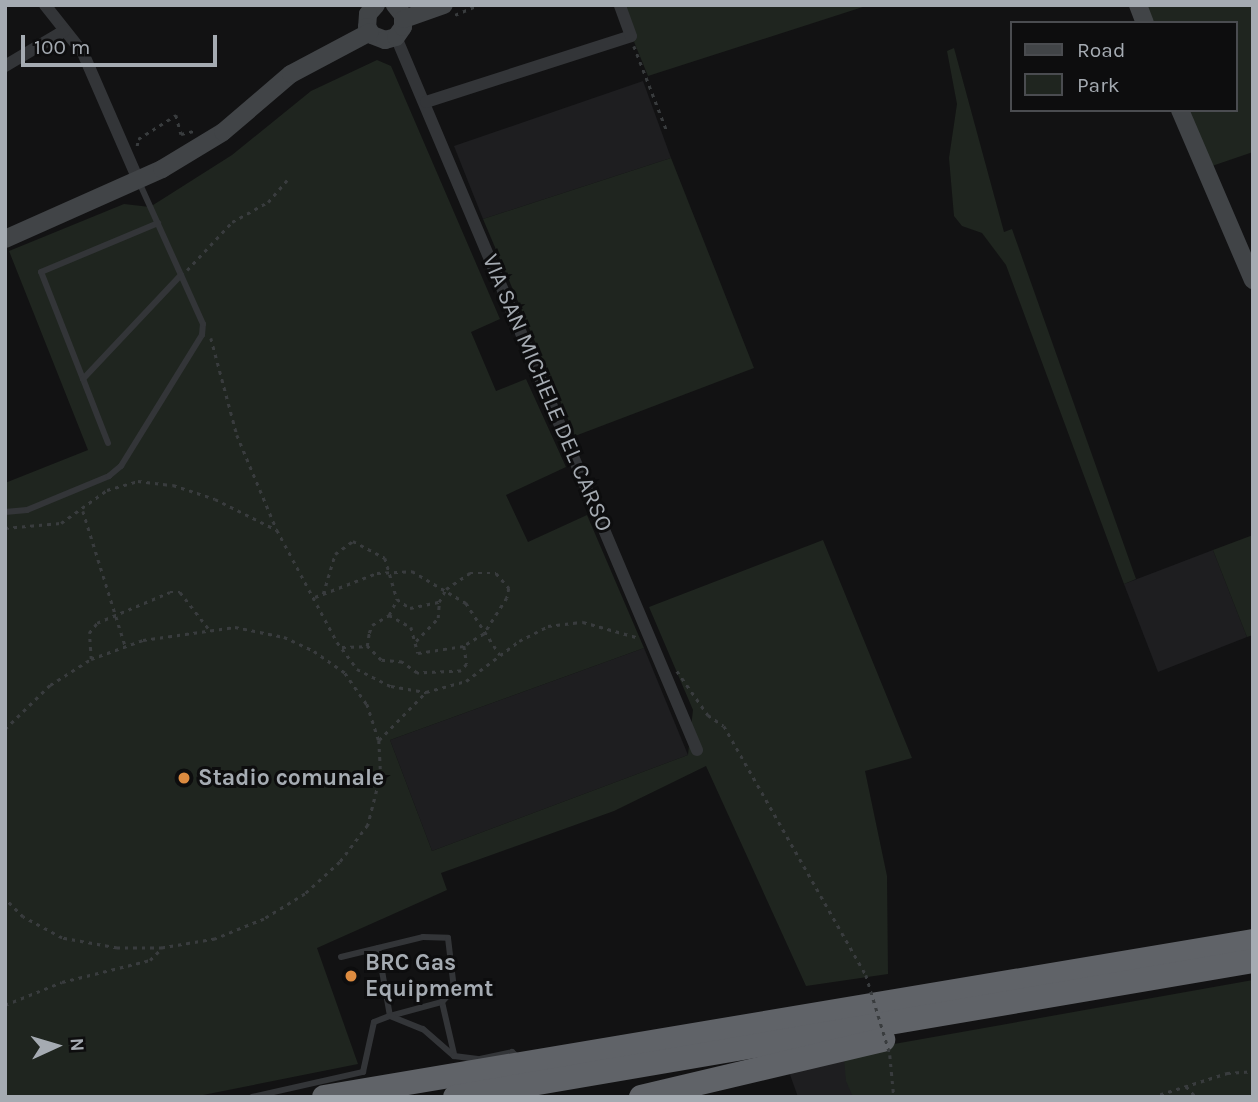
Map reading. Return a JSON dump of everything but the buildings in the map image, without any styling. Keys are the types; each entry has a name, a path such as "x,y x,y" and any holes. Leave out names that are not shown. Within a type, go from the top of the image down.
{"highway":[{"path":"324,1097 1253,941"},
{"path":"455,1097 1253,961"},
{"path":"642,1097 942,1027 1142,991 1163,976"}],"street":[{"path":"45,5 83,53 139,182"},
{"path":"376,5 367,17 370,32 381,40 397,37 399,12 444,5"},
{"path":"426,102 631,36 620,5"},
{"path":"5,66 64,31"},
{"path":"5,239 139,182 223,132 291,74 370,32"},
{"name":"VIA SAN MICHELE DEL CARSO","path":"397,37 696,750"},
{"path":"1181,112 1253,280"}],"lane":[{"path":"5,512 27,510 109,476 121,466 202,335 203,324 183,273 139,182"},
{"path":"108,443 41,272 158,223"},
{"path":"83,379 183,273"},
{"path":"252,1097 363,1072 373,1022 442,1002 454,989 448,938 423,937 341,957"},
{"path":"378,948 390,1016"},
{"path":"442,1002 454,1055"},
{"path":"390,1016 423,1029 454,1055 480,1059 512,1052 525,1063"}],"path":[{"path":"631,36 667,131"},
{"path":"127,155 137,148 138,139 176,115 181,134 206,128"},
{"path":"183,273 197,263 232,222 268,202 287,180"},
{"path":"211,336 237,435 277,530 341,647 357,669 391,686 426,692 466,681 500,655 548,626 583,622 638,638 654,647"},
{"path":"5,528 61,523 107,490 153,482 215,499 277,530"},
{"path":"82,510 125,645"},
{"path":"323,594 335,554 343,544 352,541 370,546 385,558 397,599 389,615 372,625 367,646"},
{"path":"389,615 411,627 418,653 428,654 464,646 484,634 507,598 509,588 503,579 485,570 470,573 446,589 439,602 438,618 416,641"},
{"path":"314,597 377,573 412,571 466,603 500,655"},
{"path":"91,659 89,633 97,623 170,592 180,592 208,628"},
{"path":"397,599 410,608 439,602"},
{"path":"5,729 50,685 91,659 125,645 208,628 235,628 284,637 345,673 366,704 379,740 381,774 368,825 341,862 305,894 264,919 215,939 162,948 117,948 62,938 23,917 5,899"},
{"path":"341,647 367,646 381,660 431,673 461,671 467,664 464,646"},
{"path":"661,665 680,673 708,715 724,726 866,975 890,1054 894,1097"},
{"path":"345,673 357,669"},
{"path":"379,740 426,692"},
{"path":"5,1005 62,982 150,960 162,948"},
{"path":"1152,1097 1227,1073 1253,1071"},
{"path":"1186,1086 1196,1097"}],"shaded area":[{"path":"643,81 671,158 483,219 454,146"},
{"path":"1213,550 1247,637 1158,672 1124,584"},
{"path":"644,648 688,755 432,851 390,740"},
{"path":"844,1059 853,1097 798,1097 788,1069"}],"green space":[{"path":"619,5 869,5 648,76"},
{"path":"1143,5 1253,5 1253,152 1209,167 1186,112 1237,112 1237,21 1149,21"},
{"path":"954,48 1004,232 1012,229 1136,579 1124,584 1006,265 982,233 962,226 954,216 949,158 957,104 947,51"},
{"path":"377,60 391,66 500,319 471,332 496,391 526,379 566,467 506,495 528,542 587,515 644,648 390,740 432,851 688,755 693,710 649,607 823,540 912,758 865,771 887,876 888,974 806,986 706,766 614,811 441,873 447,890 317,948 358,1064 193,1097 5,1097 5,483 88,450 9,251 124,204 150,207 232,155 311,91"},
{"path":"671,158 754,368 575,436 483,219"},
{"path":"1253,535 1253,635 1247,637 1213,550"},
{"path":"1253,980 1253,1097 853,1097 846,1081 844,1059 894,1044"}],"place":[{"name":"Stadio comunale","path":"184,778"},
{"name":"BRC Gas Equipmemt","path":"351,976"}]}
